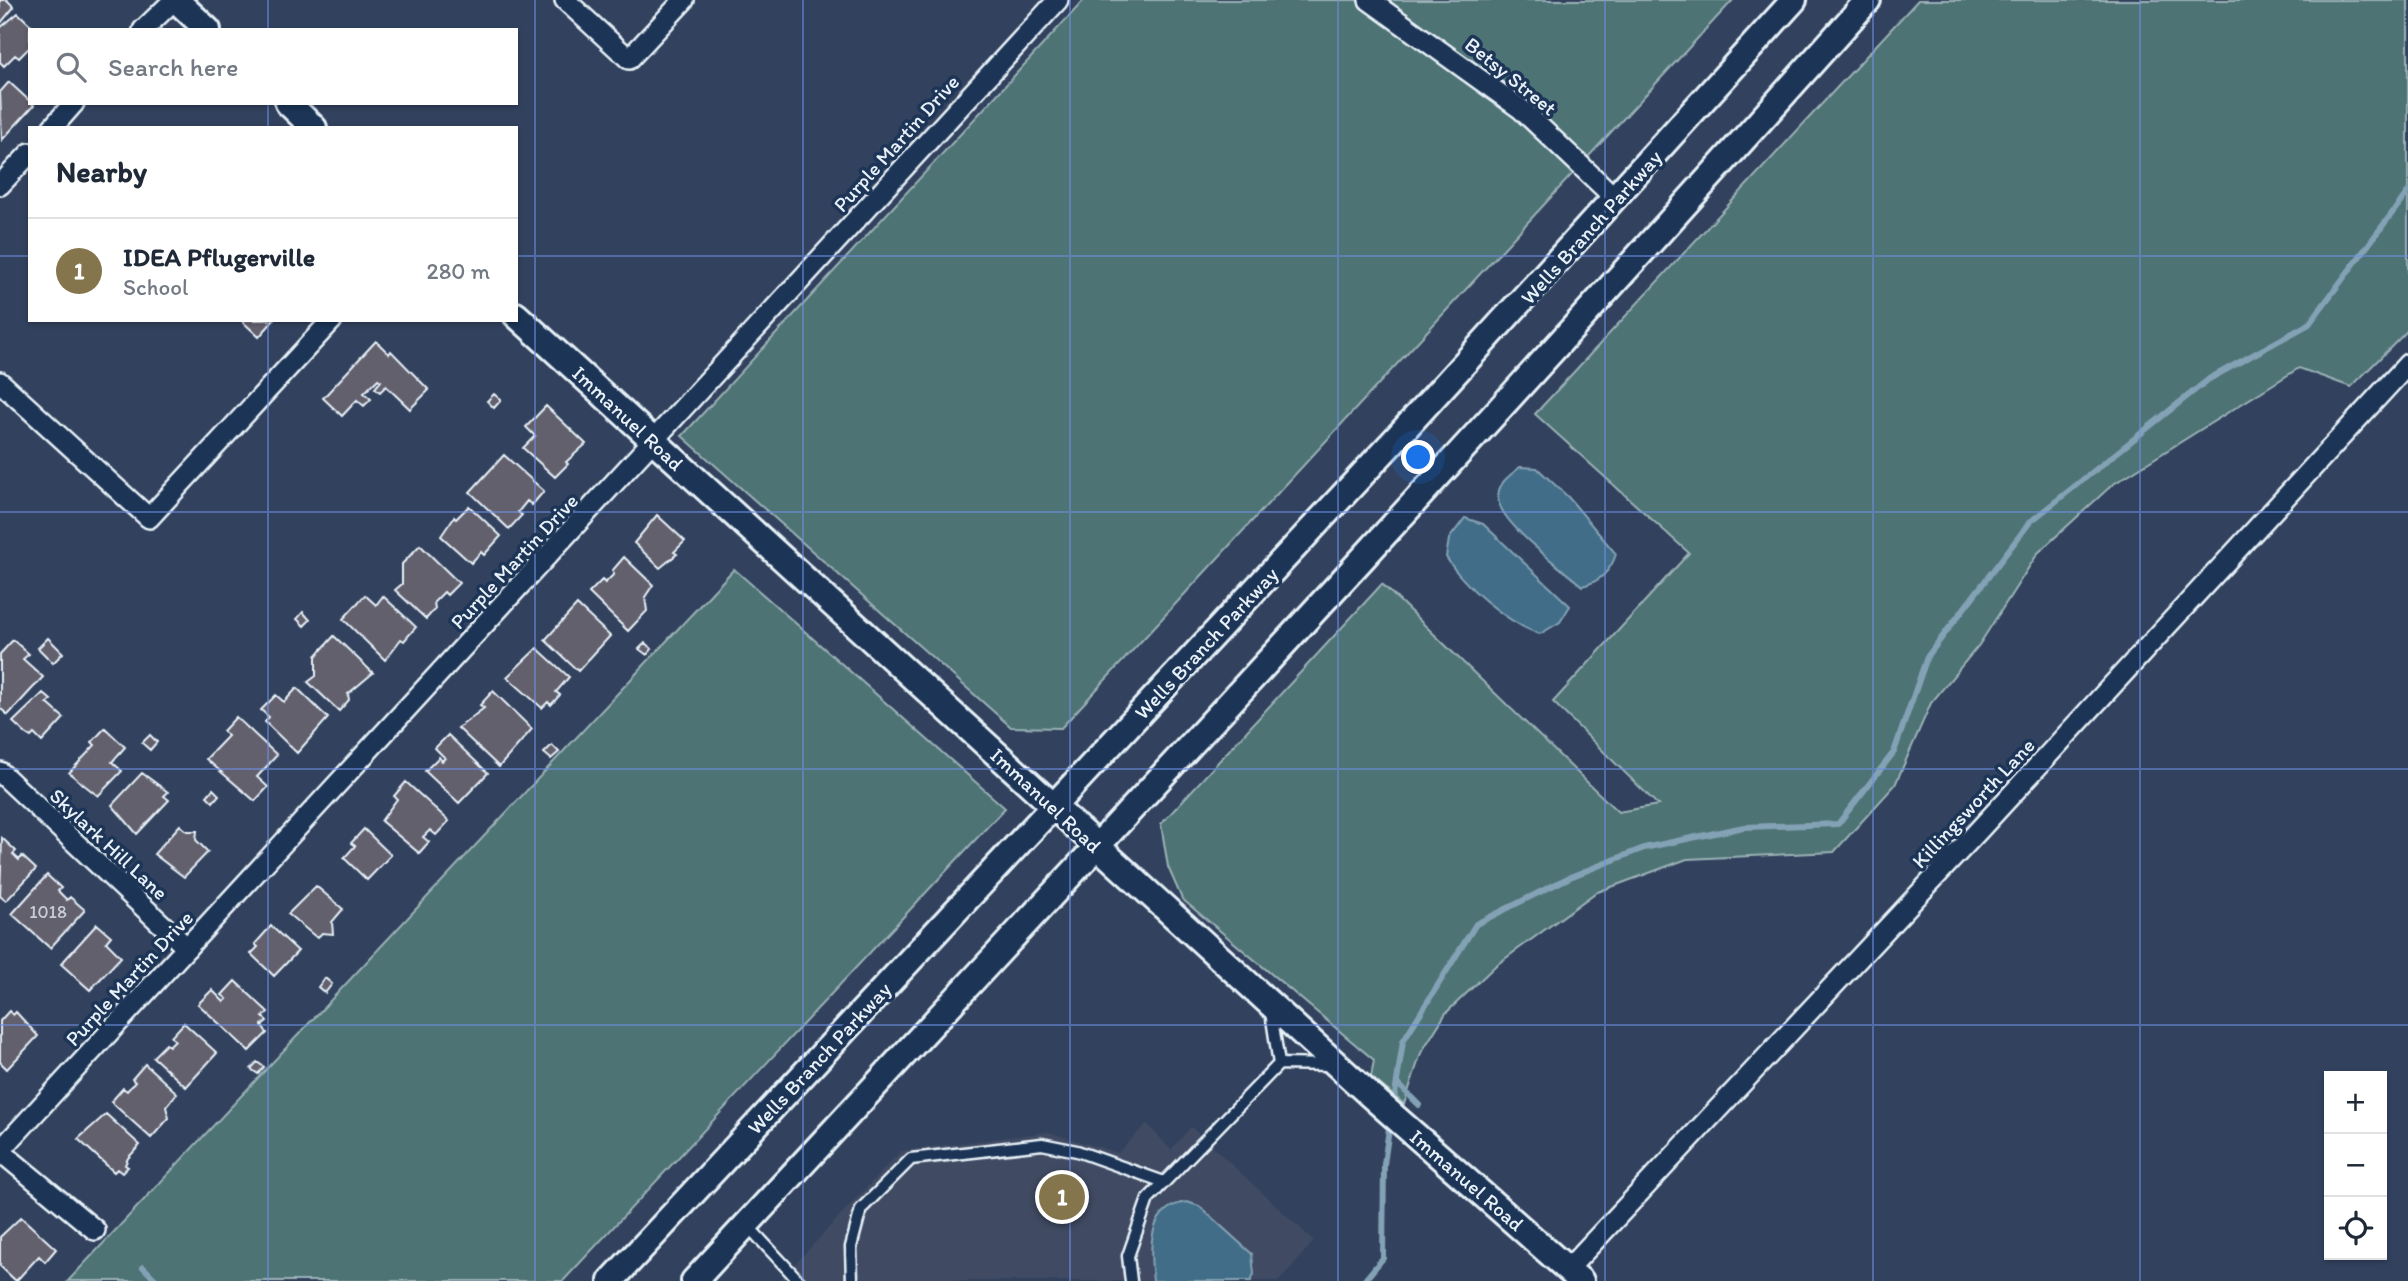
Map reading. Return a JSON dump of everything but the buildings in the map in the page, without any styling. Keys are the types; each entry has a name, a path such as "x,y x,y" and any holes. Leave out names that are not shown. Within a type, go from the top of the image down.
{"street":[{"path":"145,28 175,0 206,28"},
{"path":"565,0 629,59 684,0"},
{"name":"Purple Martin Drive","path":"0,1151 1058,0"},
{"name":"Betsy Street","path":"1369,0 1521,109 1616,199"},
{"name":"Wells Branch Parkway","path":"611,1281 1616,199 1794,0"},
{"path":"694,1281 1688,202 1868,0"},
{"path":"54,126 72,105"},
{"path":"290,105 312,126"},
{"path":"0,186 28,154"},
{"name":"Immanuel Road","path":"518,317 1371,1096 1574,1275"},
{"path":"0,382 149,518 330,322"},
{"name":"Killingsworth Lane","path":"1574,1275 2408,365"},
{"name":"Skylark Hill Lane","path":"0,772 187,948"},
{"path":"0,1151 95,1230"}],"lane":[{"path":"1270,1003 1279,1064"},
{"path":"1131,1281 1128,1256 1148,1199 1164,1182 1279,1064 1337,1065"},
{"path":"852,1281 851,1247 861,1209 911,1159 1042,1144 1077,1151 1164,1182"},
{"path":"746,1224 799,1281"}],"shaded area":[{"path":"1520,467 1537,468 1569,498 1616,554 1608,570 1599,578 1582,586 1532,544 1508,519 1498,497 1500,487"},
{"path":"1465,518 1483,524 1570,606 1560,622 1540,634 1527,629 1501,613 1463,579 1446,557 1449,539"},
{"path":"1147,1124 1171,1150 1191,1127 1314,1241 1279,1281 779,1281 901,1151 1048,1132 1118,1153"},
{"path":"1187,1202 1199,1206 1252,1254 1254,1274 1251,1281 1153,1281 1151,1256 1157,1221 1164,1212"}],"green space":[{"path":"1084,0 1733,0 1061,728 1011,727 682,436"},
{"path":"1918,0 2408,0 2408,330 2351,387 2299,368 2112,485 2038,553 1979,645 1931,703 1895,785 1834,852 1687,859 1595,893 1495,966 1446,1013 1421,1053 1404,1104 1371,1077 1374,1060 1182,899 1168,867 1161,824 1382,584 1618,812 1658,805 1553,702 1689,553 1535,414"},
{"path":"734,569 1005,808 563,1281 68,1281"}],"waterway":[{"path":"1393,1108 1403,1041 1476,924 1570,877 1644,848 1744,827 1838,824 1894,752 1927,657 2030,522 2209,379 2309,324 2408,192"},
{"path":"1397,1083 1419,1105"},
{"path":"1364,1281 1383,1258 1384,1164 1390,1122"},
{"path":"143,1267 157,1281"}],"place":[{"name":"IDEA Pflugerville","path":"1062,1197"}]}
